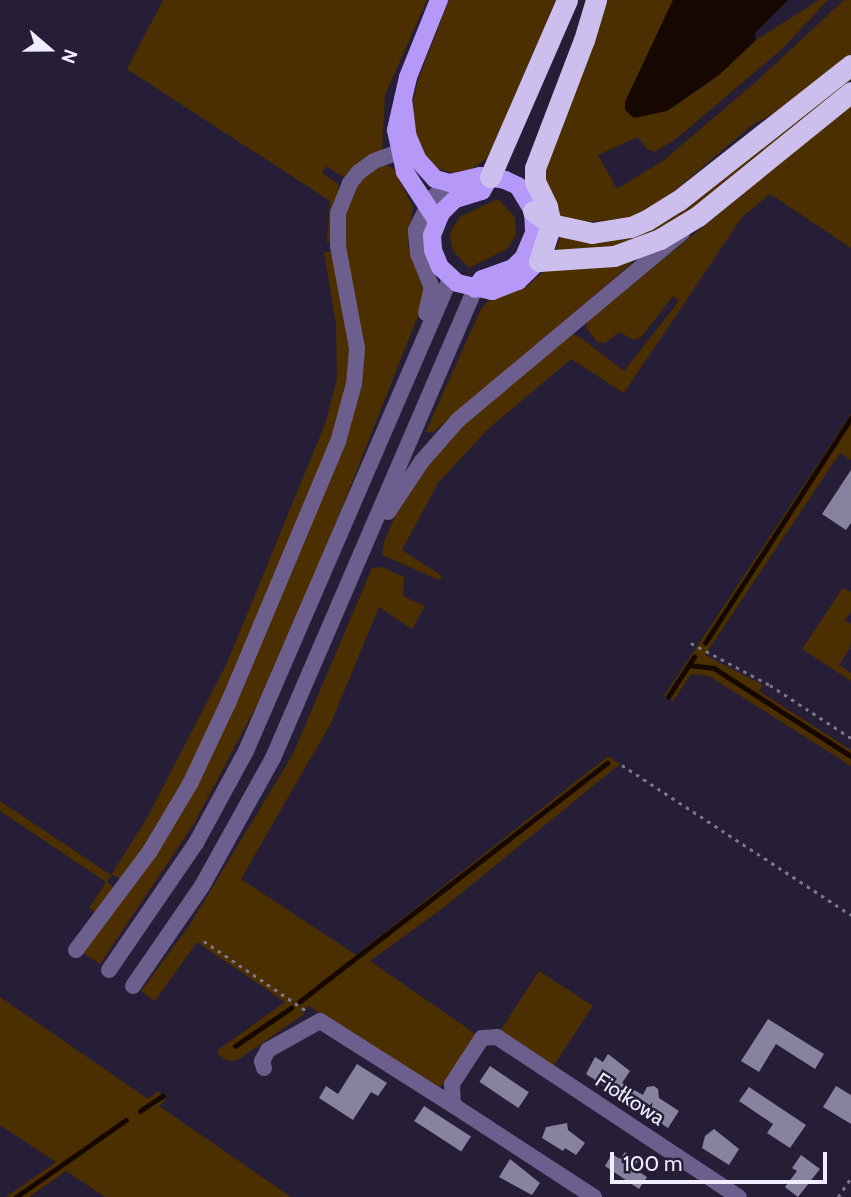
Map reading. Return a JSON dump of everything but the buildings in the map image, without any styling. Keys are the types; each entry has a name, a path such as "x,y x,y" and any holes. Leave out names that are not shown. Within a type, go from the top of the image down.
{"highway":[{"path":"490,177 567,0"},
{"path":"518,186 580,28 596,1"},
{"path":"596,1 535,169 536,183 548,206 551,224 540,261 624,254 660,239 698,216 851,92"},
{"path":"533,211 551,224 593,233 631,227 647,220 689,192 851,65"}],"main road":[{"path":"439,0 408,77 396,130 398,152 405,172 431,213 433,250 440,267 450,279 475,289 492,291 508,287 527,275 540,261"},
{"path":"403,99 408,136 418,160 435,179 450,183 473,176 490,177 518,186 533,211 534,233 524,257 513,268 482,279 475,289"},
{"path":"431,213 460,196 482,191 490,177"}],"street":[{"path":"76,950 116,884 171,818 209,746 343,430 354,384 357,348 338,246 338,214 350,183 359,172 374,161 398,152"},
{"path":"419,353 422,325 432,295 432,285 418,254 415,238 450,183"},
{"path":"362,553 422,461 458,420 657,256 698,216"},
{"path":"109,970 189,854 246,751 450,279"},
{"path":"133,986 202,886 239,824 296,709 475,289"},
{"path":"264,1068 262,1061 268,1050 320,1021 594,1197"},
{"name":"Fiołkowa","path":"453,1105 452,1084 482,1038 496,1037 739,1197"}],"path":[{"path":"691,643 770,685 851,738"},
{"path":"622,765 851,915"},
{"path":"204,941 320,1021"},
{"path":"838,1197 851,1178"}],"shaded area":[{"path":"163,0 427,0 385,95 382,151 345,178 326,166 322,173 337,183 339,188 332,239 327,243 330,201 127,69"},
{"path":"449,0 556,0 488,157 474,168 452,173 435,168 419,148 413,124 413,102 418,80"},
{"path":"608,0 673,0 625,102 667,111 719,75 756,40 819,0 828,0 782,49 676,139 654,152 647,149 638,137 598,155 617,189 664,160 757,81 844,0 851,0 851,55 791,104 751,126 665,199 640,214 620,220 582,222 561,216 545,186 543,167"},
{"path":"673,0 788,0 755,33 756,40 719,75 667,111 634,118 625,110 625,102"},
{"path":"851,72 851,80 699,206 623,248 555,252 560,237 589,242 621,239 674,216"},
{"path":"851,105 851,248 770,194 742,217 624,393 571,359 488,429 438,483 402,550 442,576 439,580 382,555 384,542 396,514 432,460 461,426 572,334 580,337 624,371 679,301 673,296 642,336 634,340 619,332 605,343 597,342 586,327 588,321"},
{"path":"384,164 394,169 413,207 408,247 423,285 423,303 332,533 258,703 195,822 100,964 81,952 168,830 355,409 343,232 347,200 367,171"},
{"path":"498,199 515,217 516,235 507,249 469,268 453,251 450,236 453,227 461,216"},
{"path":"324,252 332,252 352,343 347,402 198,757 124,879 112,875 107,882 115,889 96,913 89,908 106,882 0,811 0,801 111,875 147,818 227,663 325,424 337,379 336,325"},
{"path":"631,261 631,264 432,433 426,431 481,309 488,301 527,286 545,270"},
{"path":"851,414 851,460 840,453 705,655 763,685 759,691 851,750 851,766 709,676 691,674 673,701 664,696"},
{"path":"382,567 404,577 403,596 425,606 412,629 379,607 331,723 241,879 356,955 608,756 620,764 443,908 370,961 477,1035 441,1087 434,1086 309,1006 302,1011 304,1014 239,1059 229,1061 218,1055 218,1050 285,1002 197,942 155,1001 141,991 189,926 293,754 372,568"},
{"path":"843,588 851,592 851,612 845,620 851,624 851,639 850,648 839,665 851,673 851,681 802,649"},
{"path":"539,971 593,1006 553,1067 499,1032"},
{"path":"0,997 148,1099 158,1091 166,1100 159,1106 291,1197 105,1197 66,1171 29,1197 6,1197 56,1162 0,1125"}],"waterway":[{"path":"705,643 851,418"},
{"path":"668,697 694,657"},
{"path":"689,665 714,668 851,756"},
{"path":"299,1002 607,763"},
{"path":"235,1046 291,1008"},
{"path":"140,1111 162,1096"},
{"path":"16,1197 126,1120"}]}
